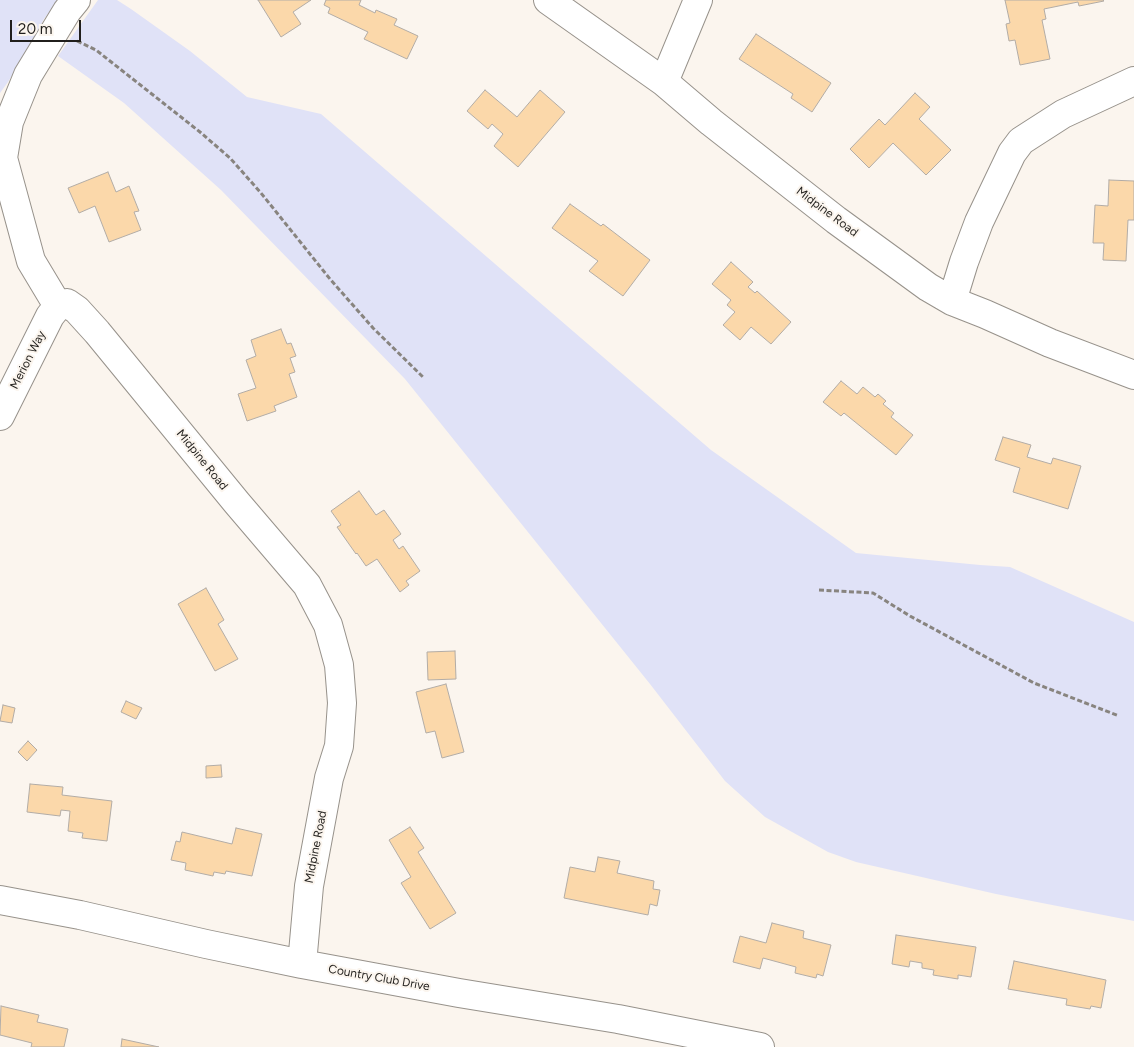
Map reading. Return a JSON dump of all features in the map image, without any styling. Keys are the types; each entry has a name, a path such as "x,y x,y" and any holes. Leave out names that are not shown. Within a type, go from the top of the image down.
{"street":[{"path":"58,306 30,261 3,158 9,122 28,75 67,11 76,0"},
{"name":"Midpine Road","path":"548,0 664,82 711,122 836,220 928,287 952,301 1050,343 1134,375"},
{"path":"664,82 698,0"},
{"path":"952,301 979,222 1012,153 1021,141 1063,114 1134,81"},
{"name":"Midpine Road","path":"58,306 67,303 77,310 97,332 307,585 328,625 339,665 342,703 339,746 329,778 309,886 302,964"},
{"name":"Merion Way","path":"0,416 50,316 58,306"},
{"name":"Country Club Drive","path":"0,900 80,915 302,964 459,993 618,1019 760,1047"}],"path":[{"path":"55,31 96,50 178,114 230,158 261,192 373,328 424,378"},
{"path":"819,590 873,593 910,616 1034,683 1119,716"}],"shaded area":[{"path":"0,0 58,0 44,19 30,46 0,93"},
{"path":"98,0 117,0 131,9 190,51 247,97 321,114 711,450 856,553 1010,567 1134,622 1134,921 996,894 856,862 828,852 765,817 725,781 650,684 405,379 221,190 124,103 58,56"}],"building":[{"path":"258,0 311,0 293,12 301,24 281,37"},
{"path":"326,0 361,0 359,5 375,13 376,10 397,19 394,25 418,36 407,59 364,39 368,32 328,13 330,8 324,5"},
{"path":"1005,0 1104,1 1079,6 1078,2 1044,9 1046,19 1042,20 1050,59 1020,65 1015,40 1009,41 1006,24 1010,23"},
{"path":"756,34 831,83 812,112 791,98 793,94 739,59"},
{"path":"485,90 517,117 540,90 565,112 518,167 494,146 503,134 492,124 488,129 467,111"},
{"path":"915,93 930,107 919,119 951,150 926,175 893,143 869,168 850,149 879,119 885,125"},
{"path":"108,172 116,192 129,186 139,211 134,212 141,230 109,242 95,206 79,213 68,188"},
{"path":"1109,180 1134,181 1134,220 1128,220 1126,261 1103,260 1104,243 1093,243 1095,205 1108,206"},
{"path":"570,204 601,226 603,224 650,260 623,296 589,271 598,261 552,228"},
{"path":"731,262 753,282 748,287 755,293 757,291 791,322 771,344 751,327 740,340 723,325 735,312 727,305 731,300 712,284"},
{"path":"281,329 287,344 291,343 296,356 290,358 295,372 289,374 297,397 274,406 276,411 247,421 238,394 256,388 246,360 256,356 251,340"},
{"path":"841,381 857,394 863,387 875,397 878,394 886,401 883,404 894,413 891,417 913,435 896,455 844,413 841,416 823,402"},
{"path":"1003,437 1031,445 1027,457 1051,464 1053,458 1081,466 1068,509 1013,492 1020,468 995,460"},
{"path":"359,491 376,515 384,510 401,534 393,540 399,549 403,546 420,571 406,581 409,585 400,592 377,559 366,566 337,527 341,525 331,511"},
{"path":"206,588 224,620 218,624 238,659 215,671 178,604"},
{"path":"455,651 456,679 428,680 427,652"},
{"path":"446,684 464,752 442,758 435,731 426,733 416,692"},
{"path":"126,701 142,708 136,719 121,712"},
{"path":"3,705 15,708 12,723 0,721"},
{"path":"28,741 37,750 27,761 18,752"},
{"path":"221,765 222,777 206,778 206,766"},
{"path":"30,784 63,787 62,795 112,801 107,841 82,838 83,833 68,831 70,811 61,810 60,816 27,812"},
{"path":"410,827 424,848 418,852 456,913 430,929 401,883 411,877 389,840"},
{"path":"236,828 262,834 252,876 226,871 225,874 214,872 213,876 185,870 186,863 171,860 176,841 180,842 182,832 232,844"},
{"path":"598,857 620,861 617,873 654,881 653,889 660,890 657,906 650,904 648,915 564,898 570,867 595,872"},
{"path":"772,923 804,931 803,938 831,945 823,976 817,974 816,978 795,973 796,967 763,958 760,969 733,962 740,936 766,943"},
{"path":"896,935 976,947 971,977 958,975 958,979 933,975 934,970 922,968 922,963 910,961 909,967 892,964"},
{"path":"1014,961 1106,980 1101,1008 1091,1006 1090,1009 1066,1005 1067,999 1008,989"},
{"path":"1,1006 39,1015 37,1022 68,1029 64,1047 31,1047 32,1043 0,1035"},
{"path":"122,1039 159,1047 121,1047"}]}
